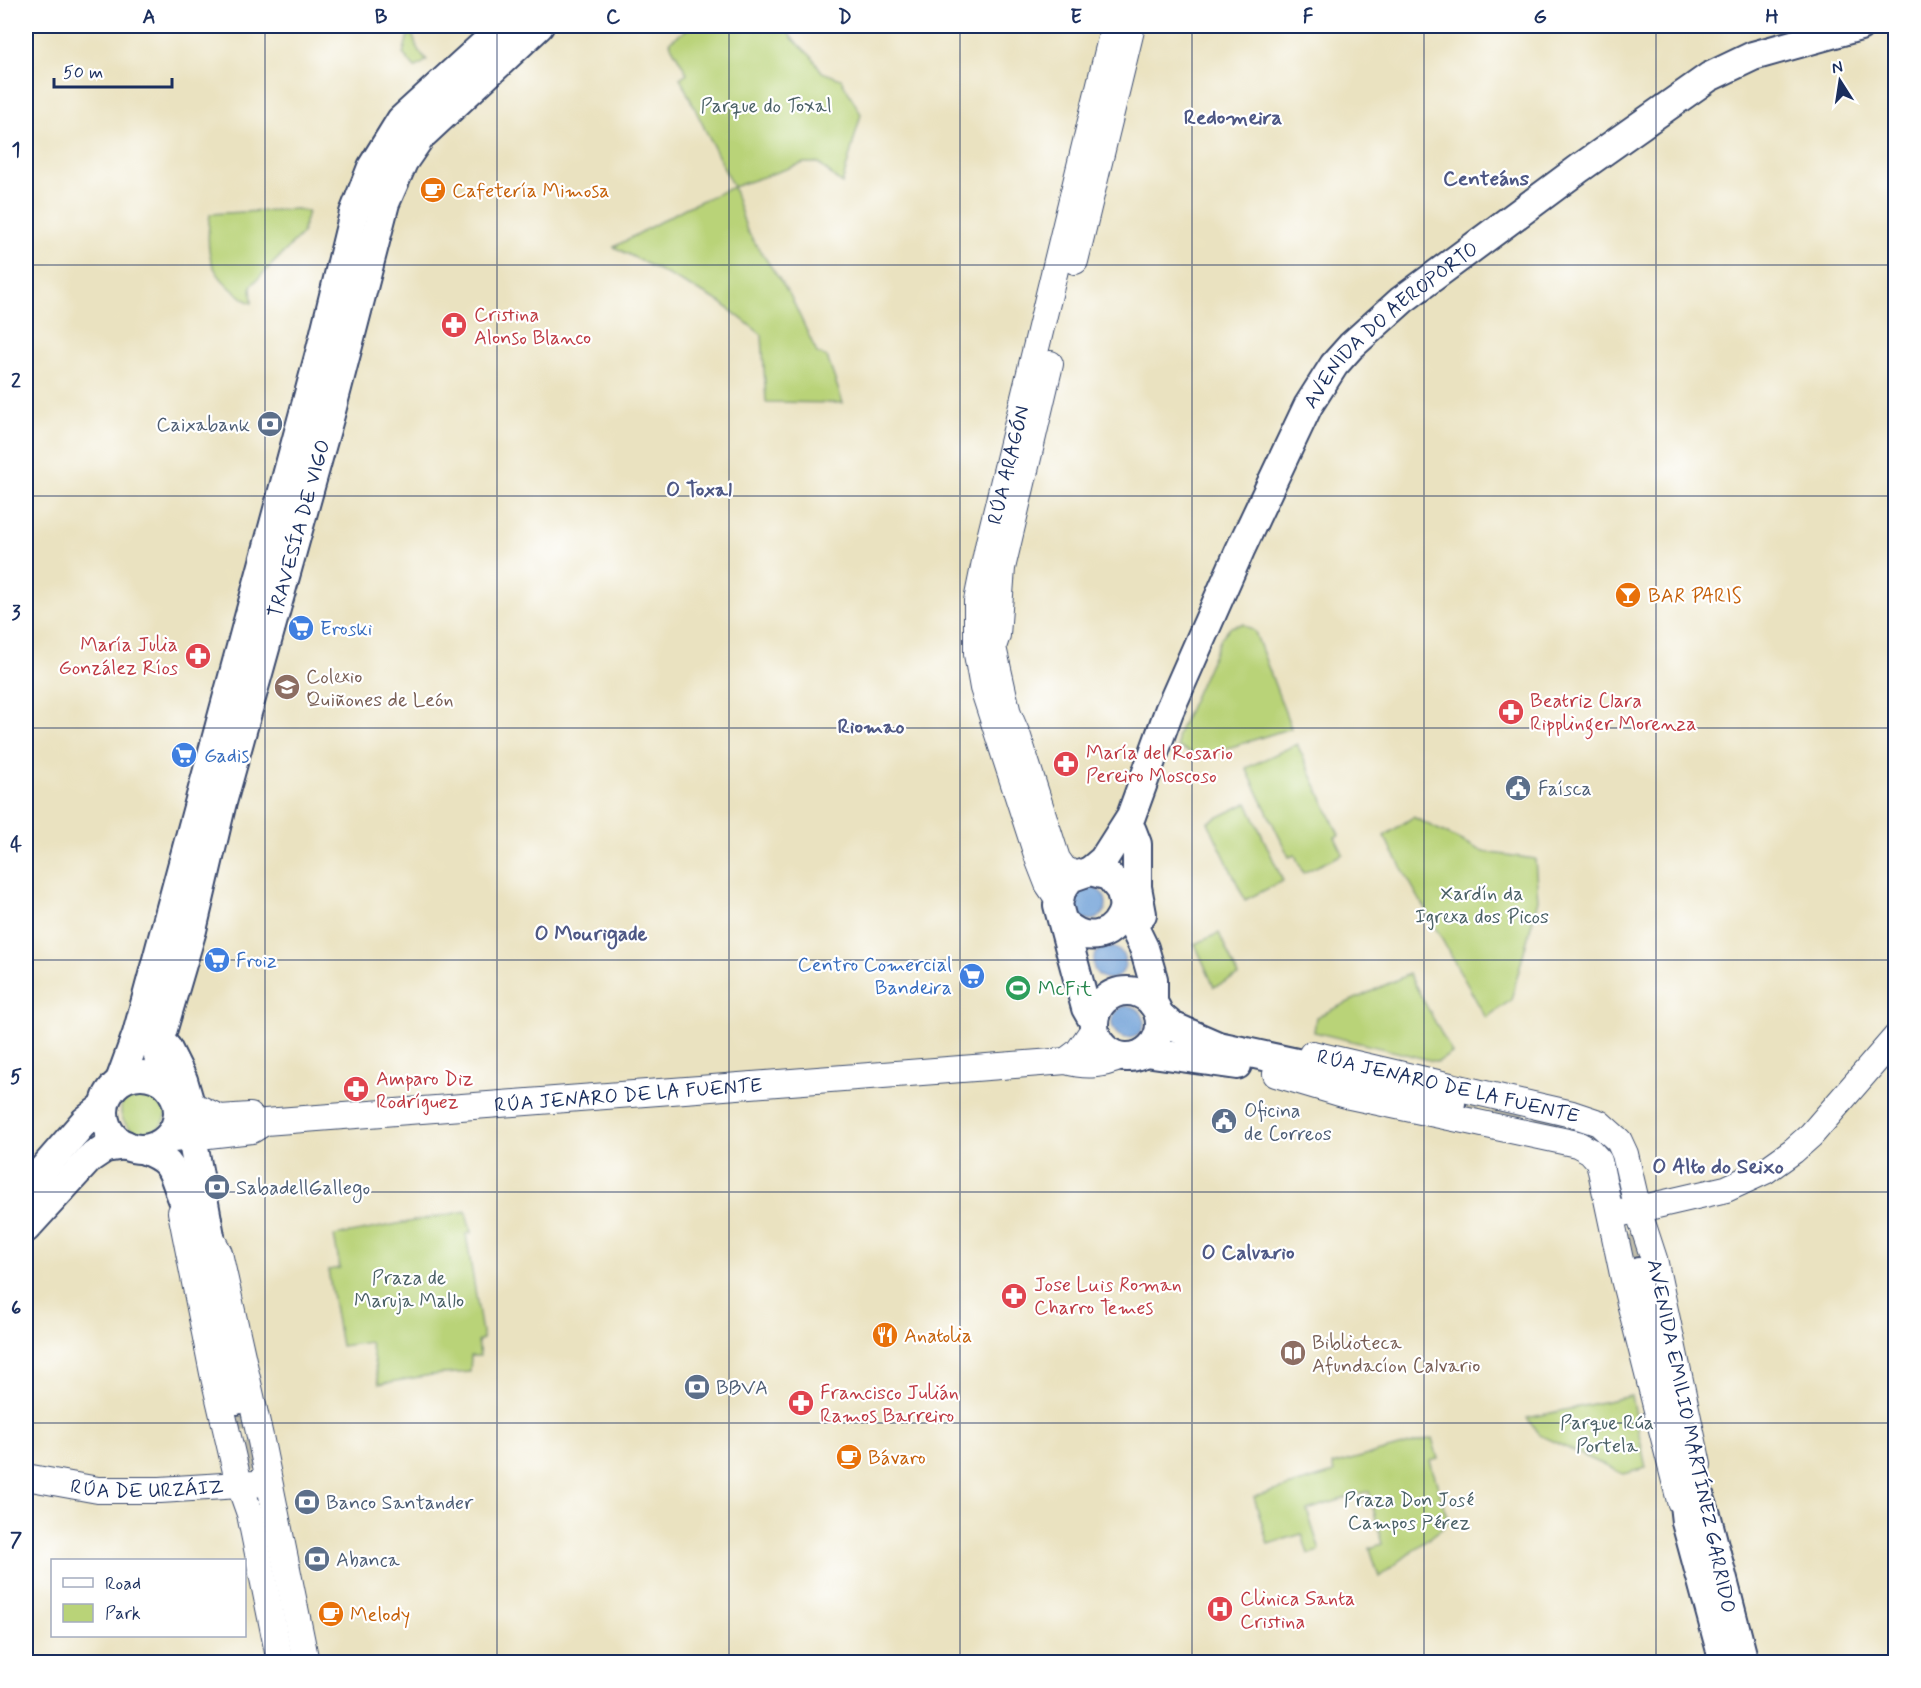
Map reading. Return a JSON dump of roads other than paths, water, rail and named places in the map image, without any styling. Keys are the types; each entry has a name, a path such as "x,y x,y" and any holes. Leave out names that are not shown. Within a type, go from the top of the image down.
{"main road":[{"name":"TRAVESÍA DE VIGO","path":"104,1106 108,1095 120,1081 137,1034 317,363 354,213 372,167 391,133 446,76 504,26"},
{"name":"TRAVESÍA DE VIGO","path":"207,1246 198,1172 170,1119 158,1056 221,806 327,426 385,203 403,162 422,136 539,26"},
{"name":"RÚA ARAGÓN","path":"976,638 1018,737 1057,859 1064,869 1109,876 1123,899 1131,926 1144,948 1153,979 1160,1023 1156,1040 1133,1055 1106,1050 1086,1008 1061,911 1045,877 982,688 976,638 977,601 989,542 1113,26"},
{"name":"RÚA ARAGÓN","path":"976,638 997,635 1002,568 1132,26"},
{"name":"AVENIDA DO AEROPORTO","path":"1123,899 1131,824 1168,711 1308,406 1334,365 1351,346 1402,300 1585,164 1709,77 1753,56 1860,26"},
{"path":"422,136 441,95 446,76"},
{"path":"1131,824 1138,851 1137,886 1147,936 1144,948"},
{"name":"AVENIDA DO AEROPORTO","path":"1083,873 1103,860 1131,824"},
{"path":"1083,873 1065,884 1061,911 1072,931 1094,937 1115,927 1123,899"},
{"path":"1066,1061 1082,1047 1094,1025 1101,1004 1117,993 1137,993 1156,1009"},
{"name":"RÚA JENARO DE LA FUENTE","path":"1156,1009 1172,1026 1200,1036 1218,1046 1329,1070 1354,1080"},
{"name":"RÚA JENARO DE LA FUENTE","path":"1200,1036 1220,1032 1493,1094 1599,1123 1619,1141 1625,1154 1638,1210"},
{"path":"1610,1216 1726,1189 1774,1164 1811,1135 1896,1037"},
{"name":"RÚA JENARO DE LA FUENTE","path":"170,1119 230,1125 252,1130 264,1122 1066,1061 1088,1065 1103,1064 1133,1055 1206,1058 1276,1074 1350,1095 1577,1144 1590,1151 1599,1161 1610,1216"},
{"name":"RÚA JENARO DE LA FUENTE","path":"1276,1074 1354,1080"},
{"path":"120,1081 134,1075 150,1075 170,1119 168,1162 175,1172 190,1212 196,1240 207,1246 238,1411 239,1483 250,1514 280,1658"},
{"path":"1354,1080 1451,1103"},
{"path":"26,1228 90,1158 105,1148 209,1102 230,1125 209,1149 198,1172"},
{"path":"26,1189 85,1121 104,1106 108,1130 170,1119"},
{"path":"182,1195 187,1252 238,1411 268,1477 306,1662"},
{"name":"AVENIDA EMILIO MARTÍNEZ GARRIDO","path":"1638,1210 1654,1259 1682,1381 1696,1517"},
{"name":"AVENIDA EMILIO MARTÍNEZ GARRIDO","path":"1610,1216 1668,1462 1696,1517 1744,1662"},
{"name":"AVENIDA EMILIO MARTÍNEZ GARRIDO","path":"1639,1272 1696,1517 1724,1662"},
{"path":"239,1483 242,1467 249,1463 256,1463 268,1477"},
{"name":"RÚA DE URZÁIZ","path":"26,1477 98,1490 239,1483"}],"water":[{"path":"1090,888 1101,893 1106,904 1101,915 1090,920 1079,915 1074,904 1079,893"},
{"path":"1109,947 1120,952 1125,963 1120,974 1109,979 1098,974 1093,963 1098,952"},
{"path":"1128,1006 1139,1011 1144,1022 1139,1033 1128,1038 1117,1033 1112,1022 1117,1011"}],"tunnel":[{"path":"1451,1103 1572,1129 1592,1138 1606,1152 1616,1176 1639,1272"},
{"path":"236,1400 267,1537"}],"place":[{"name":"Cafetería Mimosa","path":"433,190"},
{"name":"Cristina Alonso Blanco","path":"454,325"},
{"name":"Caixabank","path":"270,424"},
{"name":"BAR PARIS","path":"1628,595"},
{"name":"Eroski","path":"301,628"},
{"name":"María Julia González Ríos","path":"198,656"},
{"name":"Colexio Quiñones de León","path":"287,687"},
{"name":"Beatriz Clara Ripplinger Morenza","path":"1511,712"},
{"name":"Gadis","path":"184,755"},
{"name":"María del Rosario Pereiro Moscoso","path":"1066,764"},
{"name":"Faísca","path":"1518,788"},
{"name":"Froiz","path":"217,960"},
{"name":"Centro Comercial Bandeira","path":"972,976"},
{"name":"McFit","path":"1018,988"},
{"name":"Amparo Diz Rodríguez","path":"356,1089"},
{"name":"Oficina de Correos","path":"1224,1121"},
{"name":"SabadellGallego","path":"217,1187"},
{"name":"Jose Luis Roman Charro Temes","path":"1014,1296"},
{"name":"Anatolia","path":"885,1335"},
{"name":"Biblioteca Afundacíon Calvario","path":"1293,1353"},
{"name":"BBVA","path":"697,1387"},
{"name":"Francisco Julián Ramos Barreiro","path":"801,1403"},
{"name":"Bávaro","path":"849,1457"},
{"name":"Banco Santander","path":"307,1502"},
{"name":"Abanca","path":"317,1559"},
{"name":"Clinica Santa Cristina","path":"1220,1609"},
{"name":"Melody","path":"331,1614"}],"district":[{"name":"Redomeira","path":"1233,117"},
{"name":"Centeáns","path":"1486,178"},
{"name":"O Toxal","path":"699,489"},
{"name":"Riomao","path":"871,726"},
{"name":"O Mourigade","path":"591,933"},
{"name":"O Alto do Seixo","path":"1718,1166"},
{"name":"O Calvario","path":"1248,1252"}],"park label":[{"name":"Parque do Toxal","path":"766,105"},
{"name":"Xardín da Igrexa dos Picos","path":"1482,904"},
{"name":"Praza de Maruja Mallo","path":"409,1288"},
{"name":"Parque Rúa Portela","path":"1607,1434"},
{"name":"Praza Don José Campos Pérez","path":"1409,1510"}]}
